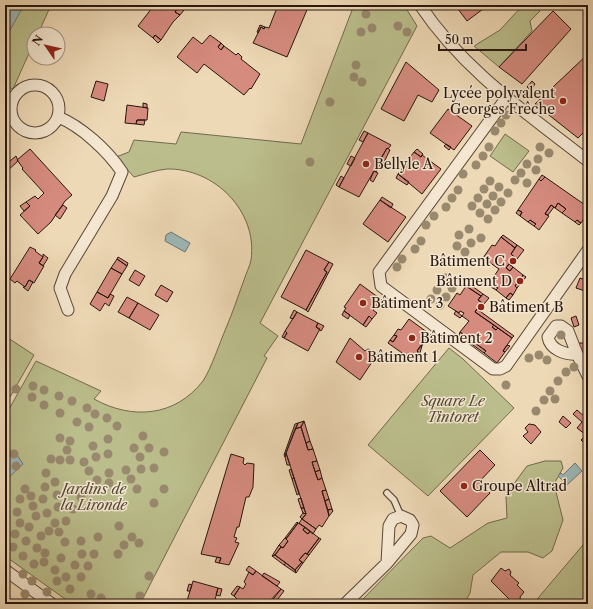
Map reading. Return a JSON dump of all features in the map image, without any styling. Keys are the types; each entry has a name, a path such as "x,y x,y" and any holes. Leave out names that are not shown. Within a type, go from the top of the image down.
{"street":[{"path":"420,5 443,37 480,76 588,161"},
{"path":"32,85 40,86 52,93 57,100 58,117 52,126 44,131 35,133 27,132 18,126 12,118 12,102 20,90 32,85"},
{"path":"507,97 379,272 381,286 493,369 500,369 506,366 588,250"},
{"path":"58,117 73,123 104,149 122,172 112,196 65,274 60,288 68,310"},
{"path":"577,354 588,376"},
{"path":"345,604 387,563 411,534 412,525 410,520 402,516 393,519 389,526 387,563"},
{"path":"5,570 52,604"}],"lane":[{"path":"387,493 394,500 402,516"}],"green space":[{"path":"5,5 51,5 42,26 26,26 26,60 13,89 8,87 5,90"},
{"name":"Jardins de la Lironde","path":"354,5 404,5 417,26 260,323 278,336 264,356 267,358 140,604 72,604 5,556 5,336 34,355 6,404 8,411 36,361 101,391 94,399 108,406 123,410 138,412 166,408 180,402 192,393 203,381 209,370 250,265 251,242 247,225 240,209 229,196 216,184 201,176 184,171 167,169 134,177 116,157 129,152 134,140 176,144 181,132 301,144"},
{"path":"523,5 534,5 540,11 530,21 532,31 499,67 474,46 500,30"},
{"path":"505,134 529,151 513,172 490,156"},
{"name":"Square Le Tintoret","path":"449,348 463,359 514,408 428,496 368,445"},
{"path":"545,461 561,461 563,468 554,484 563,520 552,551 543,558 528,552 501,552 473,575 470,593 464,604 358,604 423,538 431,536 450,548 488,523 507,518 506,496 513,485 527,466"},
{"path":"588,539 588,604 533,604"}],"water":[{"path":"5,5 24,5 5,39"},
{"path":"171,232 190,243 185,252 165,241 166,235"},
{"path":"5,447 17,455 23,464 5,481"},
{"path":"575,463 582,471 567,485 558,476 561,473 563,475"}],"building":[{"path":"180,5 175,12 180,15 173,22 161,40 155,35 153,38 138,26 152,8 150,6"},
{"path":"180,5 188,5 184,10"},
{"path":"278,5 309,5 287,57 253,43 261,27 264,29 265,27 269,28"},
{"path":"455,5 480,5 483,9 467,21"},
{"path":"537,5 545,5 541,9"},
{"path":"179,6 184,10 180,15 175,12"},
{"path":"553,11 571,29 522,84 499,67"},
{"path":"260,25 265,27 264,29 261,27 258,33 257,32"},
{"path":"155,35 161,40 158,43 153,38"},
{"path":"210,35 221,43 218,47 221,50 224,46 236,55 238,53 242,57 241,59 260,74 251,89 250,88 244,95 204,64 197,73 177,57 193,37 202,44"},
{"path":"221,43 224,46 221,50 218,47"},
{"name":"Lycée polyvalent Georges Frêche","path":"588,54 588,128 578,138 535,104"},
{"path":"406,62 439,90 432,102 418,95 404,121 381,109"},
{"path":"96,81 108,84 104,101 91,97"},
{"path":"532,81 535,84 531,90 527,87"},
{"path":"143,103 147,104 147,108 143,107"},
{"path":"127,105 148,108 147,120 137,120 136,124 125,123"},
{"path":"448,109 472,126 454,150 430,133"},
{"path":"137,120 145,120 144,125 136,124"},
{"path":"364,131 368,133 363,142 359,140"},
{"name":"Bellyle A","path":"368,133 391,145 388,149 387,148 379,162 381,163 376,172 374,171 359,197 339,187"},
{"path":"446,144 451,147 449,150 444,146"},
{"path":"387,148 390,150 383,164 379,162"},
{"path":"30,149 72,195 65,201 51,222 38,234 20,215 30,206 26,202 35,196 38,199 44,193 22,169 23,168 17,160"},
{"path":"417,149 423,154 421,157 414,152"},
{"path":"414,152 421,157 422,155 441,169 422,194 398,174"},
{"path":"16,156 18,161 5,173 5,165"},
{"path":"351,156 355,158 351,166 347,164"},
{"path":"374,171 378,173 373,182 370,180"},
{"path":"398,174 409,182 407,185 396,178"},
{"path":"542,175 545,177 541,181 539,179"},
{"path":"341,176 344,178 339,187 336,185"},
{"path":"545,177 588,207 588,212 581,223 577,220 575,222 562,213 566,209 558,203 555,208 551,205 545,214 549,216 539,230 534,226 536,224 530,220 528,222 520,216 522,212 518,210 539,179 541,181"},
{"path":"382,197 393,204 391,208 380,200"},
{"path":"380,200 406,217 388,242 363,224"},
{"path":"26,202 30,206 24,211 20,206"},
{"path":"558,203 566,209 562,213 555,208"},
{"path":"63,205 67,208 60,219 55,215"},
{"path":"551,205 554,207 548,215 545,214"},
{"path":"518,210 522,212 520,216 516,213"},
{"path":"530,220 536,224 534,226 528,222"},
{"path":"577,220 581,223 579,225 575,222"},
{"path":"503,235 517,245 515,248 501,237"},
{"path":"501,237 515,248 511,254 514,257 506,268 510,271 513,267 523,275 515,286 517,288 513,295 510,293 506,298 496,290 498,288 490,282 499,269 483,258 492,245 495,246"},
{"path":"517,245 524,250 517,259 511,254"},
{"path":"30,247 36,250 35,251 43,257 39,263 44,266 34,283 29,280 25,287 17,281 15,283 10,279"},
{"path":"306,250 329,262 324,270 327,272 306,310 281,297"},
{"path":"43,254 48,258 43,266 39,263 43,257"},
{"path":"118,257 128,263 127,266 117,259"},
{"name":"Bâtiment C","path":"514,257 517,259 511,266 509,264"},
{"path":"117,259 127,266 122,274 111,268"},
{"path":"329,262 333,264 308,312 306,310 327,272 324,270"},
{"path":"509,264 513,267 510,271 506,268"},
{"path":"111,268 122,274 108,298 97,292"},
{"path":"135,270 145,276 139,286 129,280"},
{"name":"Bâtiment D","path":"523,275 526,277 517,288 515,286"},
{"path":"580,278 588,281 588,292 576,288"},
{"path":"29,280 33,282 28,291 23,287 25,287"},
{"path":"468,283 483,294 481,296 466,286"},
{"name":"Bâtiment 3","path":"360,284 382,300 373,310 377,313 372,319 369,316 363,325 344,311 346,308 344,307"},
{"path":"493,284 498,288 496,290 491,287"},
{"path":"161,285 173,292 167,302 155,295"},
{"path":"466,286 481,296 478,300 482,303 475,312 494,325 492,327 496,330 498,328 512,338 503,351 505,352 497,363 484,353 486,351 460,332 469,321 462,316 464,313 460,311 459,313 448,306 457,293 460,295"},
{"path":"97,292 108,298 110,294 114,296 109,306 105,303 100,311 90,304"},
{"path":"510,293 513,295 509,300 506,298"},
{"path":"483,294 489,298 484,304 478,300"},
{"path":"127,297 138,303 129,318 118,312"},
{"path":"138,303 159,315 150,330 129,318"},
{"name":"Bâtiment B","path":"482,303 484,304 480,311 477,309"},
{"path":"6,309 10,314 5,318 5,310"},
{"path":"477,309 514,336 512,338 475,312"},
{"path":"294,310 297,312 293,319 290,318"},
{"path":"344,311 350,315 348,319 342,315"},
{"path":"456,311 462,316 460,318 454,314"},
{"path":"297,312 318,323 316,327 320,329 308,351 284,338 287,333 285,331"},
{"path":"369,316 372,319 366,327 363,325"},
{"path":"576,316 579,325 574,327 571,318"},
{"name":"Bâtiment 2","path":"409,319 431,335 417,351 418,352 412,360 388,343 390,340 393,342 397,336 394,335 398,329 401,330"},
{"path":"318,323 324,326 321,331 316,327"},
{"path":"494,325 498,328 496,330 492,327"},
{"path":"285,331 287,333 284,338 282,337"},
{"path":"460,332 486,351 484,353 459,335"},
{"path":"394,335 397,336 393,342 390,340"},
{"name":"Bâtiment 1","path":"350,338 365,351 368,349 379,355 376,361 374,359 360,380 336,362"},
{"path":"423,342 420,353 417,351"},
{"path":"578,343 587,343 588,359 584,358"},
{"path":"507,345 510,346 505,352 503,351"},
{"path":"577,410 585,417 588,414 587,446 581,440 586,435 577,428 582,422 573,414"},
{"path":"563,416 571,423 566,428 559,422"},
{"path":"304,421 310,441 306,443 301,427"},
{"path":"304,421 301,427 295,429 298,423"},
{"path":"298,423 285,457 284,455 295,424"},
{"path":"529,424 535,425 541,432 531,444 523,436 528,432 525,428"},
{"path":"301,427 308,450 313,449 317,461 312,462 318,480 322,478 326,490 322,491 329,516 322,527 319,525 316,529 302,519 306,514 286,453 295,429"},
{"path":"310,441 313,449 308,450 306,443"},
{"name":"Groupe Altrad","path":"480,450 495,465 479,482 490,493 467,517 440,491"},
{"path":"286,453 290,465 287,465 285,457"},
{"path":"231,454 244,458 243,463 245,465 247,463 254,464 253,487 249,497 246,497 239,527 237,527 234,537 237,538 235,542 239,543 229,565 219,563 221,558 201,554"},
{"path":"317,461 320,470 315,472 312,462"},
{"path":"291,469 294,478 292,479 289,470"},
{"path":"320,470 322,478 318,480 315,472"},
{"path":"294,478 299,494 297,495 292,479"},
{"path":"326,490 329,499 325,501 322,491"},
{"path":"301,498 304,508 301,508 298,499"},
{"path":"329,499 332,509 328,510 325,501"},
{"path":"301,508 304,508 306,514 303,513"},
{"path":"332,509 333,511 329,516 328,510"},
{"path":"303,513 306,514 302,519 300,517"},
{"path":"302,519 316,529 313,534 299,523"},
{"path":"297,522 298,523 286,539 285,538"},
{"path":"298,523 305,527 303,530 308,534 310,531 319,538 307,554 305,553 299,560 302,562 295,570 275,555 281,547 283,548 288,541 286,539"},
{"path":"305,527 310,531 308,534 303,530"},
{"path":"285,538 288,541 283,548 279,545"},
{"path":"319,538 321,539 309,555 307,554"},
{"path":"279,545 281,547 275,555 272,556"},
{"path":"305,553 309,555 303,563 299,560"},
{"path":"275,555 286,563 284,565 272,556"},
{"path":"217,557 221,558 219,563 215,562"},
{"path":"302,562 303,563 296,573 295,570"},
{"path":"286,563 295,570 296,573 284,565"},
{"path":"249,566 256,571 253,575 246,570"},
{"path":"501,568 505,571 509,569 511,572 510,575 519,583 517,585 524,592 520,597 521,601 519,603 514,604 491,581"},
{"path":"256,571 281,589 267,604 246,604 243,602 242,604 234,596 240,587 243,589 246,584 244,582 249,572 253,575"},
{"path":"264,573 280,582 277,586 262,576"},
{"path":"193,581 218,588 214,604 186,604"},
{"path":"189,584 192,585 190,591 187,591"},
{"path":"237,586 240,587 234,596 231,594"},
{"path":"218,588 222,589 220,596 216,595"},
{"path":"281,589 284,591 274,604 271,602"}],"place":[{"name":"Lycée polyvalent Georges Frêche","path":"563,101"},
{"name":"Bellyle A","path":"366,164"},
{"name":"Bâtiment C","path":"513,261"},
{"name":"Bâtiment D","path":"520,281"},
{"name":"Bâtiment 3","path":"363,303"},
{"name":"Bâtiment B","path":"481,307"},
{"name":"Bâtiment 2","path":"412,338"},
{"name":"Bâtiment 1","path":"359,357"},
{"name":"Groupe Altrad","path":"464,486"}]}
